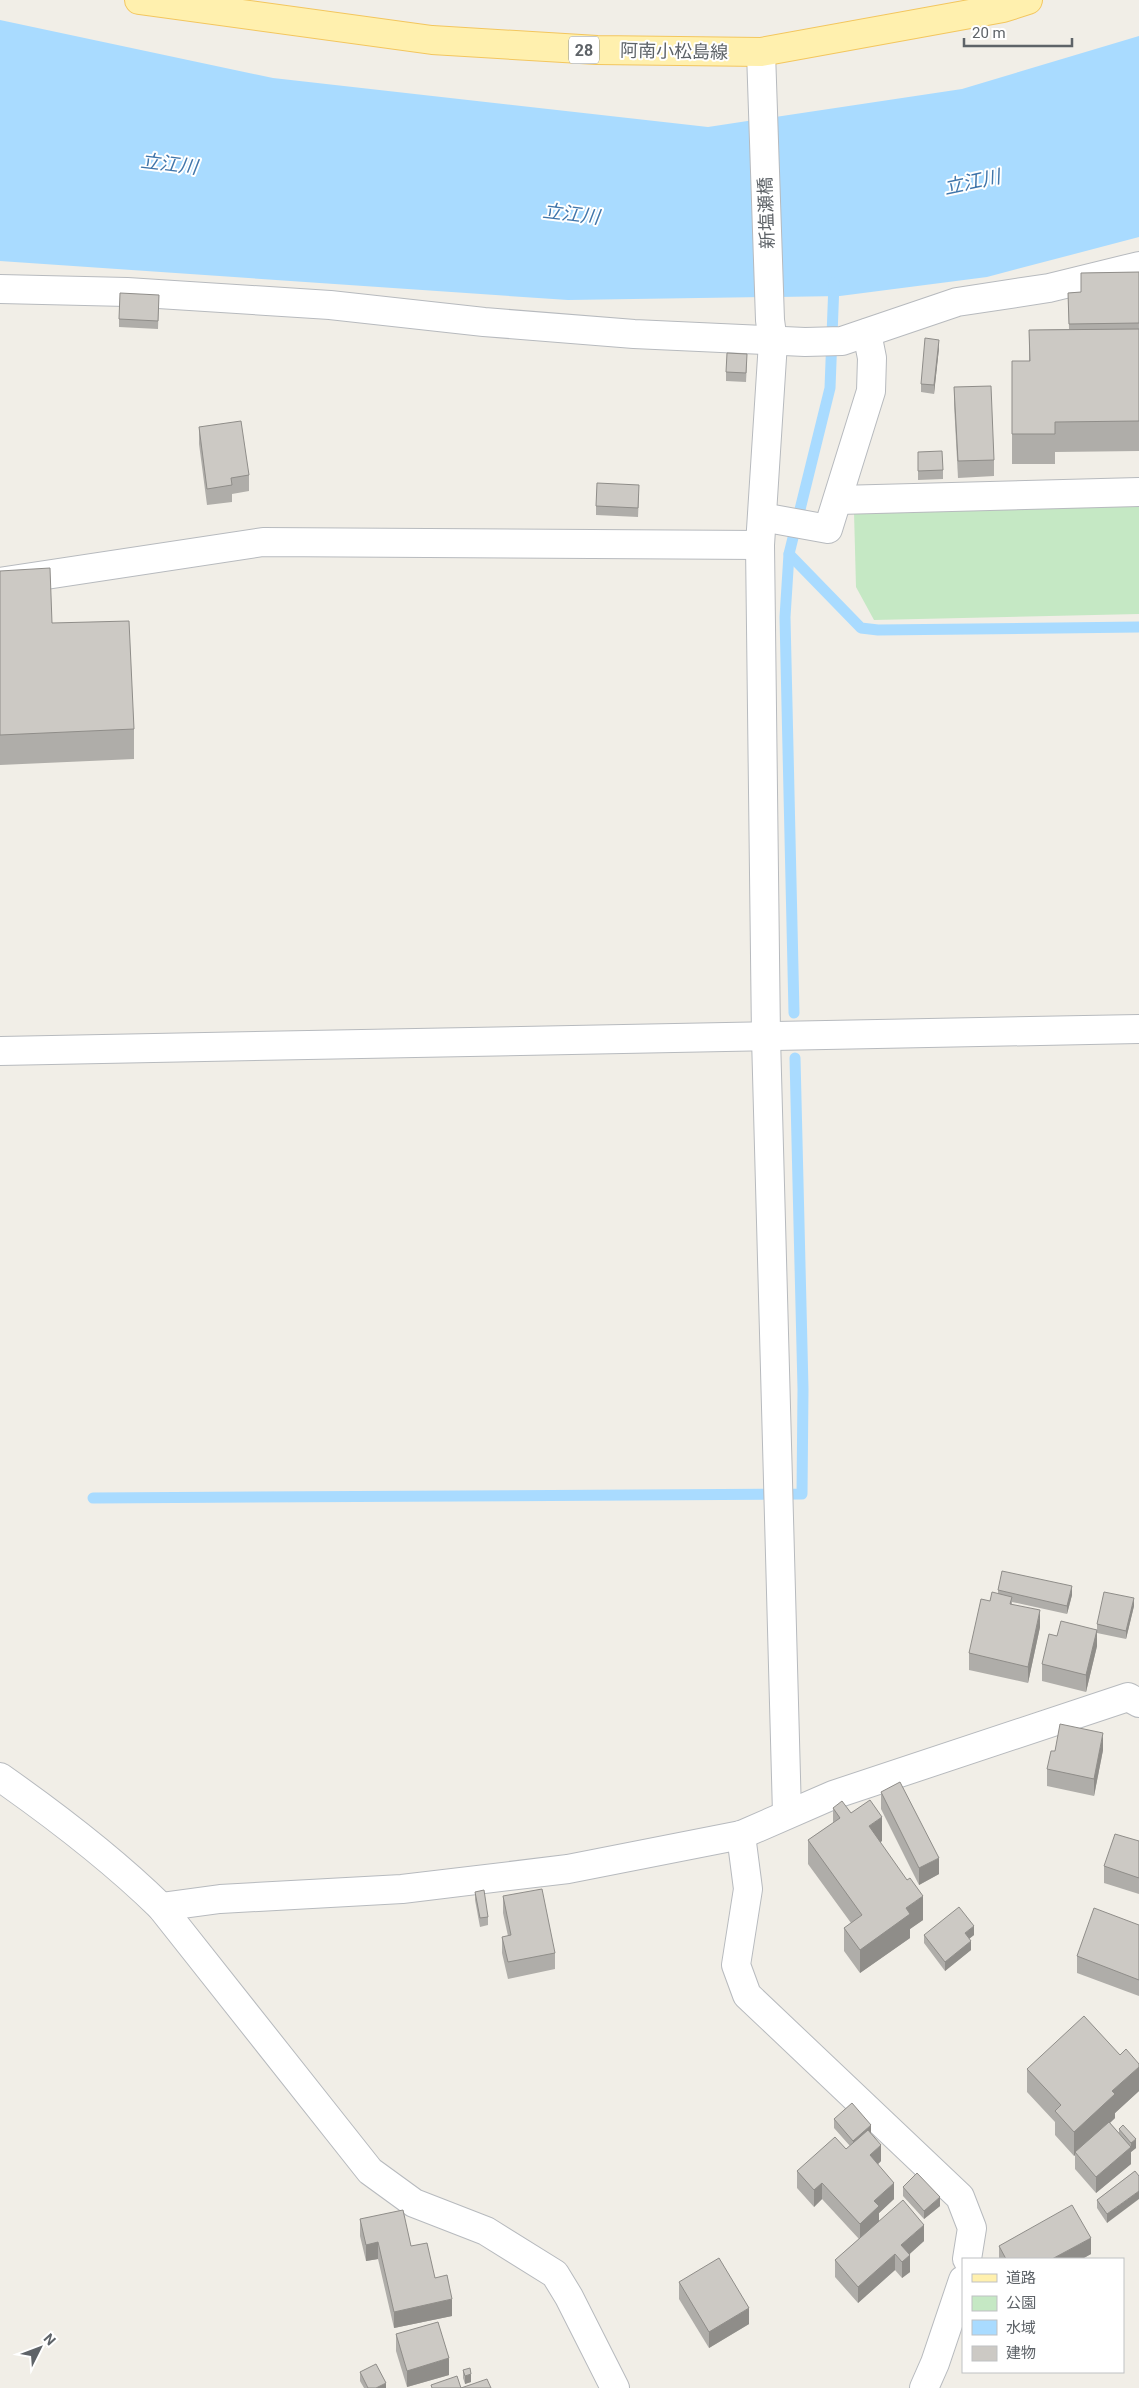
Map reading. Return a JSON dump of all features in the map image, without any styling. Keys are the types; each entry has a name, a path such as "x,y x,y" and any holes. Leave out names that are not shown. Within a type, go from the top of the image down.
{"main road":[{"name":"阿南小松島線","path":"139,0 432,40 597,50 761,52 1003,8 1028,0"}],"street":[{"name":"新塩瀬橋","path":"761,52 771,331 770,518 760,545 766,1038 787,1814"},
{"path":"0,289 127,292 311,304 494,322 771,331 805,342 854,337 957,302 1049,288 1139,266"},
{"path":"770,518 828,529 871,391 872,358 854,337"},
{"path":"838,500 1139,492"},
{"path":"0,582 262,542 760,545"},
{"path":"0,1051 766,1038 1139,1029"},
{"path":"161,1907 220,1899 402,1889 558,1870 741,1835 833,1795 1084,1710 1128,1697 1139,1703"},
{"path":"0,1777 103,1854 161,1907 370,2171 414,2203 486,2231 554,2274 569,2297 615,2388"},
{"path":"741,1835 748,1889 736,1965 747,1995 960,2197 972,2228 967,2258"},
{"path":"924,2388 935,2363 962,2283"}],"green space":[{"path":"1139,506 1139,614 874,620 856,587 854,512"}],"water":[{"name":"立江川","path":"0,20 273,78 708,127 962,89 1139,36 1139,237 987,277 840,296 568,300 0,261"}],"building":[{"path":"1139,272 1139,323 1069,324 1068,293 1081,292 1081,273"},
{"path":"120,293 159,295 158,321 119,319"},
{"path":"1139,329 1139,421 1055,422 1055,434 1012,434 1012,361 1030,361 1029,330"},
{"path":"925,338 939,340 934,385 921,384"},
{"path":"727,353 747,354 746,373 726,372"},
{"path":"991,386 994,460 958,461 954,387"},
{"path":"241,421 249,475 231,478 232,485 207,489 199,427"},
{"path":"942,451 943,470 918,471 918,452"},
{"path":"597,483 639,485 638,508 596,506"},
{"path":"50,568 52,623 129,621 134,729 0,735 0,571"},
{"path":"1002,1571 1072,1586 1067,1606 998,1590"},
{"path":"992,1592 1012,1597 1010,1604 1040,1610 1028,1667 969,1653 981,1599 990,1601"},
{"path":"1104,1592 1134,1598 1126,1631 1097,1624"},
{"path":"1061,1621 1097,1630 1086,1675 1042,1664 1049,1634 1057,1636"},
{"path":"1060,1724 1103,1733 1094,1779 1047,1769 1051,1751 1055,1751"},
{"path":"900,1782 939,1858 919,1868 881,1792"},
{"path":"870,1800 882,1817 869,1826 907,1880 910,1878 923,1896 906,1908 910,1914 860,1950 844,1928 862,1915 808,1840 840,1818 833,1808 842,1801 851,1813"},
{"path":"1115,1834 1139,1841 1139,1878 1104,1866"},
{"path":"542,1889 555,1953 508,1962 502,1937 511,1935 503,1896"},
{"path":"484,1890 488,1917 480,1918 475,1892"},
{"path":"959,1907 974,1926 965,1933 971,1941 945,1962 924,1935"},
{"path":"1094,1908 1139,1925 1139,1980 1077,1956"},
{"path":"1084,2016 1120,2055 1126,2049 1139,2064 1139,2067 1112,2091 1115,2094 1074,2132 1055,2111 1061,2105 1027,2069"},
{"path":"852,2103 871,2125 853,2141 834,2119"},
{"path":"1109,2122 1131,2147 1096,2177 1075,2152"},
{"path":"1123,2125 1136,2139 1131,2143 1119,2129"},
{"path":"868,2130 881,2145 870,2155 894,2183 874,2201 879,2206 860,2224 822,2183 814,2190 797,2171 835,2137 846,2149"},
{"path":"1135,2171 1139,2176 1139,2191 1107,2214 1097,2200"},
{"path":"917,2173 940,2197 924,2211 903,2187"},
{"path":"903,2200 924,2225 901,2245 910,2255 902,2262 895,2254 858,2287 835,2260"},
{"path":"1072,2205 1091,2238 1054,2258 1005,2258 999,2246"},
{"path":"403,2210 411,2246 427,2243 435,2278 447,2275 452,2299 394,2312 378,2242 366,2245 360,2219"},
{"path":"719,2258 749,2308 709,2332 679,2282"},
{"path":"438,2322 449,2358 407,2371 396,2334"},
{"path":"376,2364 386,2383 376,2388 368,2388 360,2372"},
{"path":"470,2368 471,2374 465,2376 463,2370"},
{"path":"457,2376 461,2388 432,2388 431,2385"},
{"path":"487,2379 491,2388 461,2388"}],"waterway":[{"path":"794,1013 785,617 789,554 830,388 834,283"},
{"path":"789,554 861,628 878,630 1139,627"},
{"path":"93,1498 802,1494 803,1389 795,1058"}]}
